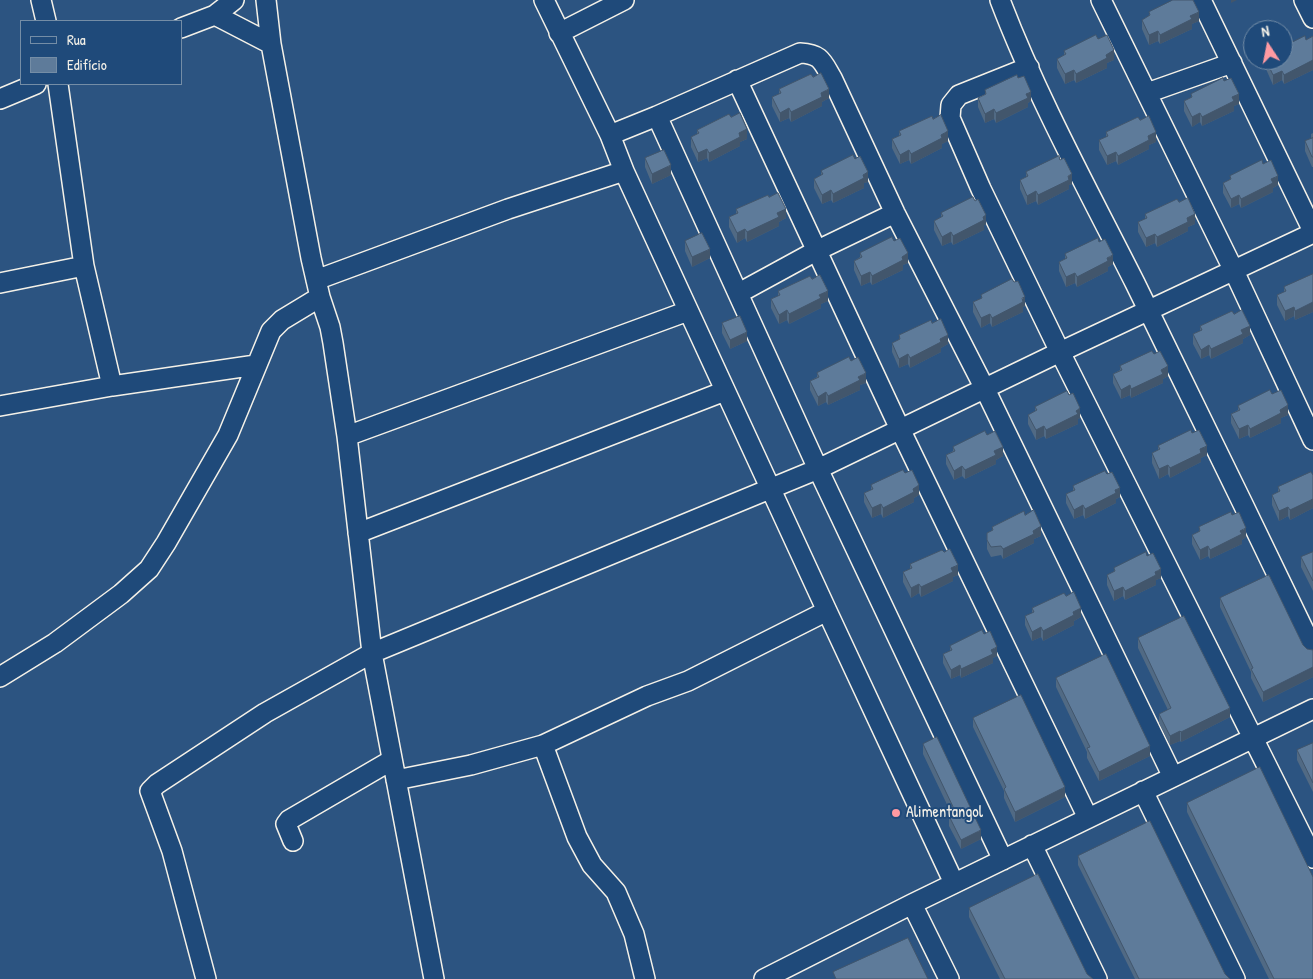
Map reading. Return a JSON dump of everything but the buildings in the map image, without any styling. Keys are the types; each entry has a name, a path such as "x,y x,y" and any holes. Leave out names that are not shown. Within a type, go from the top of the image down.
{"street":[{"path":"41,0 46,20"},
{"path":"182,28 215,15 234,0"},
{"path":"266,0 271,44 318,288 330,327 348,436 372,653 396,780 429,977"},
{"path":"544,0 610,135 624,172 954,883"},
{"path":"560,33 624,0"},
{"path":"1000,0 1028,67 1313,649"},
{"path":"1101,0 1234,271 1313,440"},
{"path":"206,979 172,851 150,791 157,784 265,713 372,653 818,469 1313,232 1201,0"},
{"path":"1304,0 1313,18"},
{"path":"215,15 271,44"},
{"path":"610,135 800,53 812,54 820,59 832,78 895,214 985,389 1173,776"},
{"path":"1146,93 1232,63"},
{"path":"1028,67 958,95 951,105 950,118 981,189 1060,352 1313,858"},
{"path":"737,80 900,429 1088,818"},
{"path":"0,99 34,85"},
{"path":"58,85 84,266 112,386"},
{"path":"657,116 818,469 1003,860"},
{"path":"0,677 55,643 121,594 149,569 228,435 271,331 318,288 508,209 624,172"},
{"path":"739,294 816,251 895,214"},
{"path":"0,283 84,266"},
{"path":"348,436 688,311"},
{"path":"0,406 112,386 256,365"},
{"path":"358,533 725,391"},
{"path":"396,780 470,765 543,746 647,696 688,681 827,611"},
{"path":"764,979 790,973 912,904 1313,709"},
{"path":"543,746 581,844 592,865 616,892 634,934 645,979"},
{"path":"293,841 286,824 289,820 392,760"},
{"path":"1143,791 1235,979"},
{"path":"1032,845 1097,979"},
{"path":"912,904 949,979"}],"place":[{"name":"Alimentangol","path":"896,813"}]}
